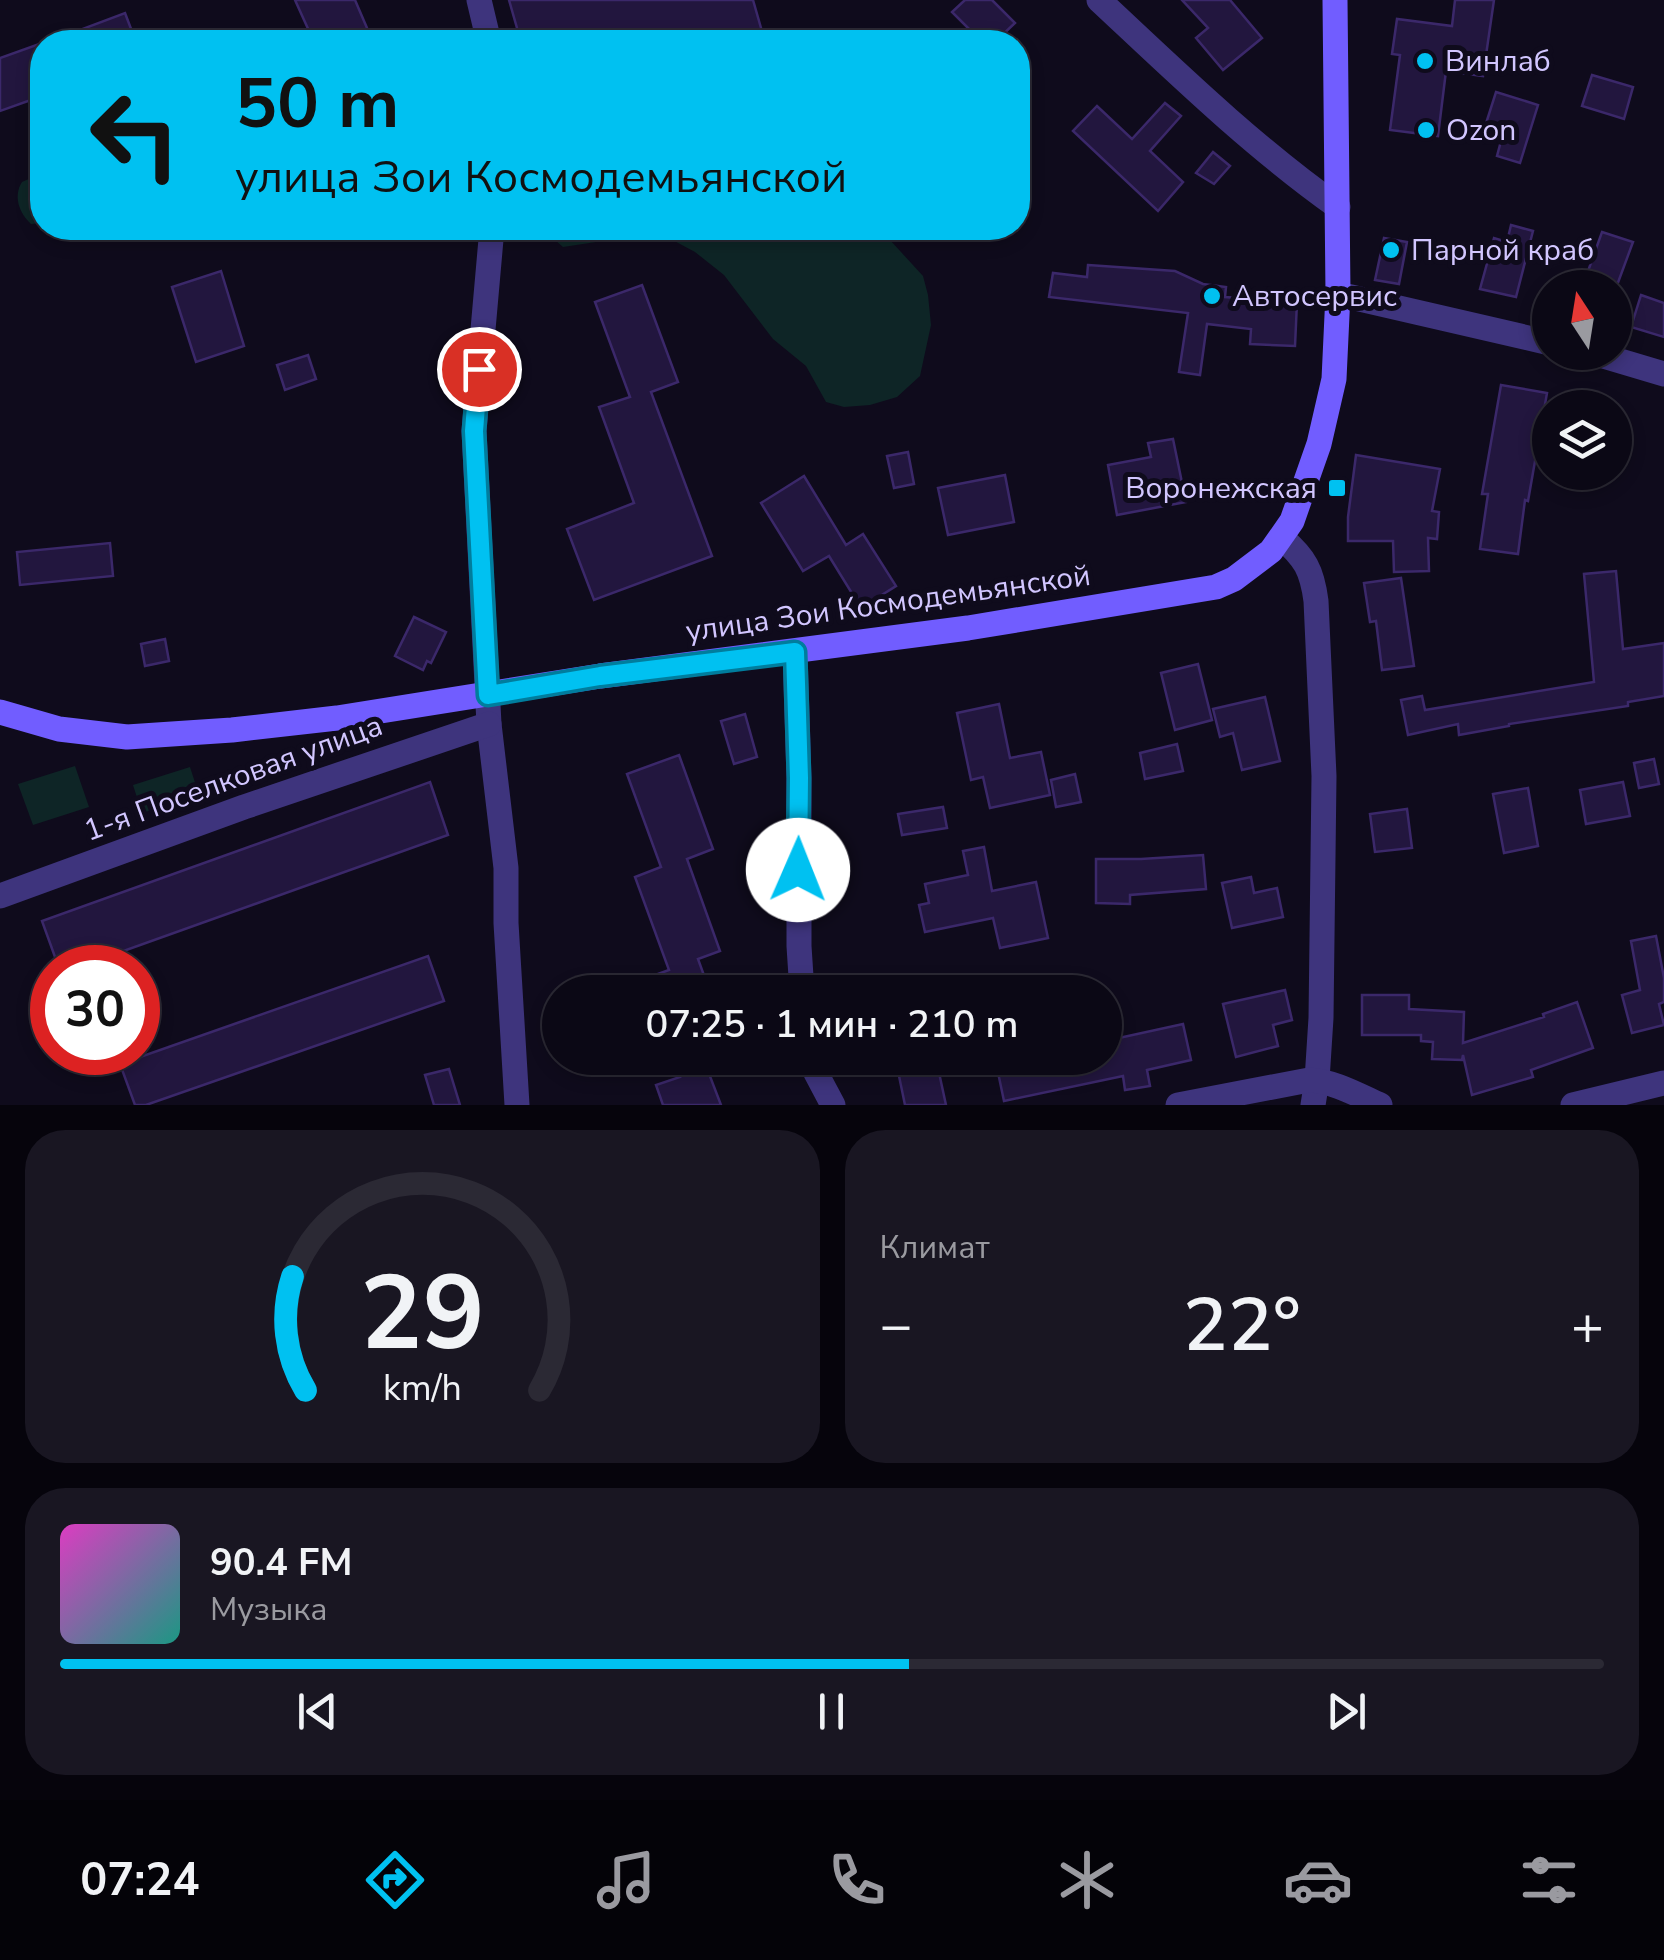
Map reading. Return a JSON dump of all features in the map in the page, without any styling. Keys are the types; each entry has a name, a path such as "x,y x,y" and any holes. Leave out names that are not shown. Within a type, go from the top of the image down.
{"main road":[{"path":"1282,538 1308,482 1334,379 1338,294 1335,0"},
{"name":"улица Зои Космодемьянской","path":"0,712 59,729 127,738 337,718 600,676 968,628 1216,587 1251,568 1282,538"}],"street":[{"path":"479,0 486,30"},
{"path":"1099,0 1220,113 1338,207"},
{"path":"491,240 474,431 488,724 506,868 517,1105"},
{"path":"1338,294 1532,339"},
{"path":"1632,364 1664,374"},
{"path":"1282,538 1303,557 1316,601 1324,776 1321,1018 1315,1093"},
{"path":"795,652 801,975"},
{"name":"1-я Поселковая улица","path":"0,896 244,806 488,724"},
{"path":"820,1075 833,1105"},
{"path":"1178,1105 1296,1081 1315,1093 1356,1094 1380,1105"},
{"path":"1573,1105 1664,1084"}],"green space":[{"path":"30,178 30,223 18,199 22,182"},
{"path":"555,240 609,240 563,247"},
{"path":"673,240 890,240 923,276 928,295 931,325 920,376 897,397 870,405 844,407 826,402 806,366 773,339 724,275"},
{"path":"75,766 89,807 33,825 18,784"},
{"path":"190,767 199,795 142,813 133,785"}],"building":[{"path":"295,0 355,0 368,30 309,30"},
{"path":"509,0 753,0 762,30 518,30"},
{"path":"965,0 992,0 1015,23 1008,30 970,30 952,12"},
{"path":"1182,0 1230,0 1262,38 1223,70 1196,38 1208,28"},
{"path":"1455,0 1494,0 1483,76 1446,71 1438,136 1390,130 1400,55 1392,54 1397,19 1452,26"},
{"path":"125,13 131,30 80,30"},
{"path":"30,47 30,100 0,111 0,58"},
{"path":"1592,75 1633,87 1624,119 1582,106"},
{"path":"1496,92 1538,105 1520,163 1497,156 1501,141 1482,136"},
{"path":"1165,103 1181,116 1150,151 1183,182 1158,211 1073,131 1097,106 1132,139"},
{"path":"1213,152 1230,166 1214,184 1196,173"},
{"path":"1511,225 1533,231 1516,297 1480,289 1494,238 1507,242"},
{"path":"1602,232 1633,242 1623,270 1588,270"},
{"path":"1384,238 1407,242 1399,284 1375,280"},
{"path":"1088,265 1175,271 1203,284 1226,287 1225,297 1297,302 1295,346 1250,344 1251,329 1207,324 1200,375 1179,372 1188,313 1049,297 1053,273 1087,277"},
{"path":"221,271 244,346 196,362 172,287"},
{"path":"642,285 678,382 651,392 712,556 594,600 567,529 634,503 599,407 630,397 595,302"},
{"path":"1641,295 1664,303 1664,337 1632,327"},
{"path":"308,355 316,379 285,390 277,365"},
{"path":"1501,385 1532,390 1532,478 1518,554 1480,549 1488,494 1482,494"},
{"path":"1173,439 1186,502 1117,515 1108,465 1151,457 1148,443"},
{"path":"908,452 914,484 894,488 887,456"},
{"path":"1356,455 1440,469 1432,511 1439,512 1437,539 1428,538 1429,571 1394,572 1393,541 1348,541"},
{"path":"1005,475 1014,522 948,535 938,488"},
{"path":"804,476 846,545 863,534 896,586 861,608 829,556 803,571 761,503"},
{"path":"110,543 113,576 20,585 17,552"},
{"path":"1616,571 1623,649 1664,643 1664,696 1628,702 1628,706 1459,735 1458,724 1408,735 1401,700 1422,696 1425,710 1594,682 1584,574"},
{"path":"1401,578 1414,666 1382,670 1376,621 1370,622 1364,583"},
{"path":"414,617 446,632 431,663 427,661 423,670 395,656"},
{"path":"165,639 169,661 145,666 141,644"},
{"path":"1198,664 1212,720 1175,730 1161,673"},
{"path":"1265,697 1280,761 1242,770 1233,733 1220,737 1213,709"},
{"path":"999,704 1010,758 1041,752 1050,795 990,808 983,777 971,780 957,713"},
{"path":"745,714 757,757 734,764 721,721"},
{"path":"1177,744 1183,771 1145,779 1140,753"},
{"path":"679,755 713,849 687,859 720,951 698,959 704,975 655,975 669,970 635,877 661,867 627,774"},
{"path":"1654,759 1659,784 1639,788 1634,763"},
{"path":"1075,774 1081,802 1056,807 1051,780"},
{"path":"430,782 448,835 140,945 51,945 42,921"},
{"path":"1623,782 1630,816 1586,824 1580,790"},
{"path":"1528,788 1538,846 1504,853 1493,794"},
{"path":"943,807 947,828 902,835 898,814"},
{"path":"1407,809 1412,848 1375,852 1370,814"},
{"path":"984,847 992,891 1036,882 1048,938 1000,948 993,918 925,932 919,905 929,903 925,884 968,875 963,851"},
{"path":"1203,855 1206,889 1130,895 1130,904 1096,903 1096,859"},
{"path":"1251,877 1254,893 1277,888 1283,917 1232,928 1222,883"},
{"path":"1656,936 1664,978 1664,1002 1659,1004 1664,1025 1632,1033 1622,995 1640,990 1631,941"},
{"path":"428,956 444,1001 146,1105 135,1105 124,1075 160,1075 160,1050"},
{"path":"1285,990 1292,1020 1273,1025 1278,1046 1236,1057 1223,1004"},
{"path":"1362,995 1409,995 1409,1009 1464,1012 1463,1043 1577,1002 1593,1048 1531,1070 1533,1077 1472,1095 1463,1055 1462,1060 1432,1059 1433,1042 1421,1041 1421,1035 1362,1035"},
{"path":"1183,1024 1191,1060 1147,1070 1150,1086 1125,1090 1123,1076 1004,1101 999,1075 1122,1075 1122,1037"},
{"path":"449,1069 460,1105 434,1105 425,1075"},
{"path":"710,1075 721,1105 663,1105 656,1085 680,1077"},
{"path":"940,1075 946,1105 905,1105 899,1076"}],"place":[{"name":"Винлаб","path":"1425,61"},
{"name":"Ozon","path":"1426,130"},
{"name":"Парной краб","path":"1391,250"},
{"name":"Автосервис","path":"1212,296"},
{"name":"Воронежская","path":"1337,488"}],"route":[{"path":"479,369 474,431 488,695 600,676 795,652 798,870"}]}
